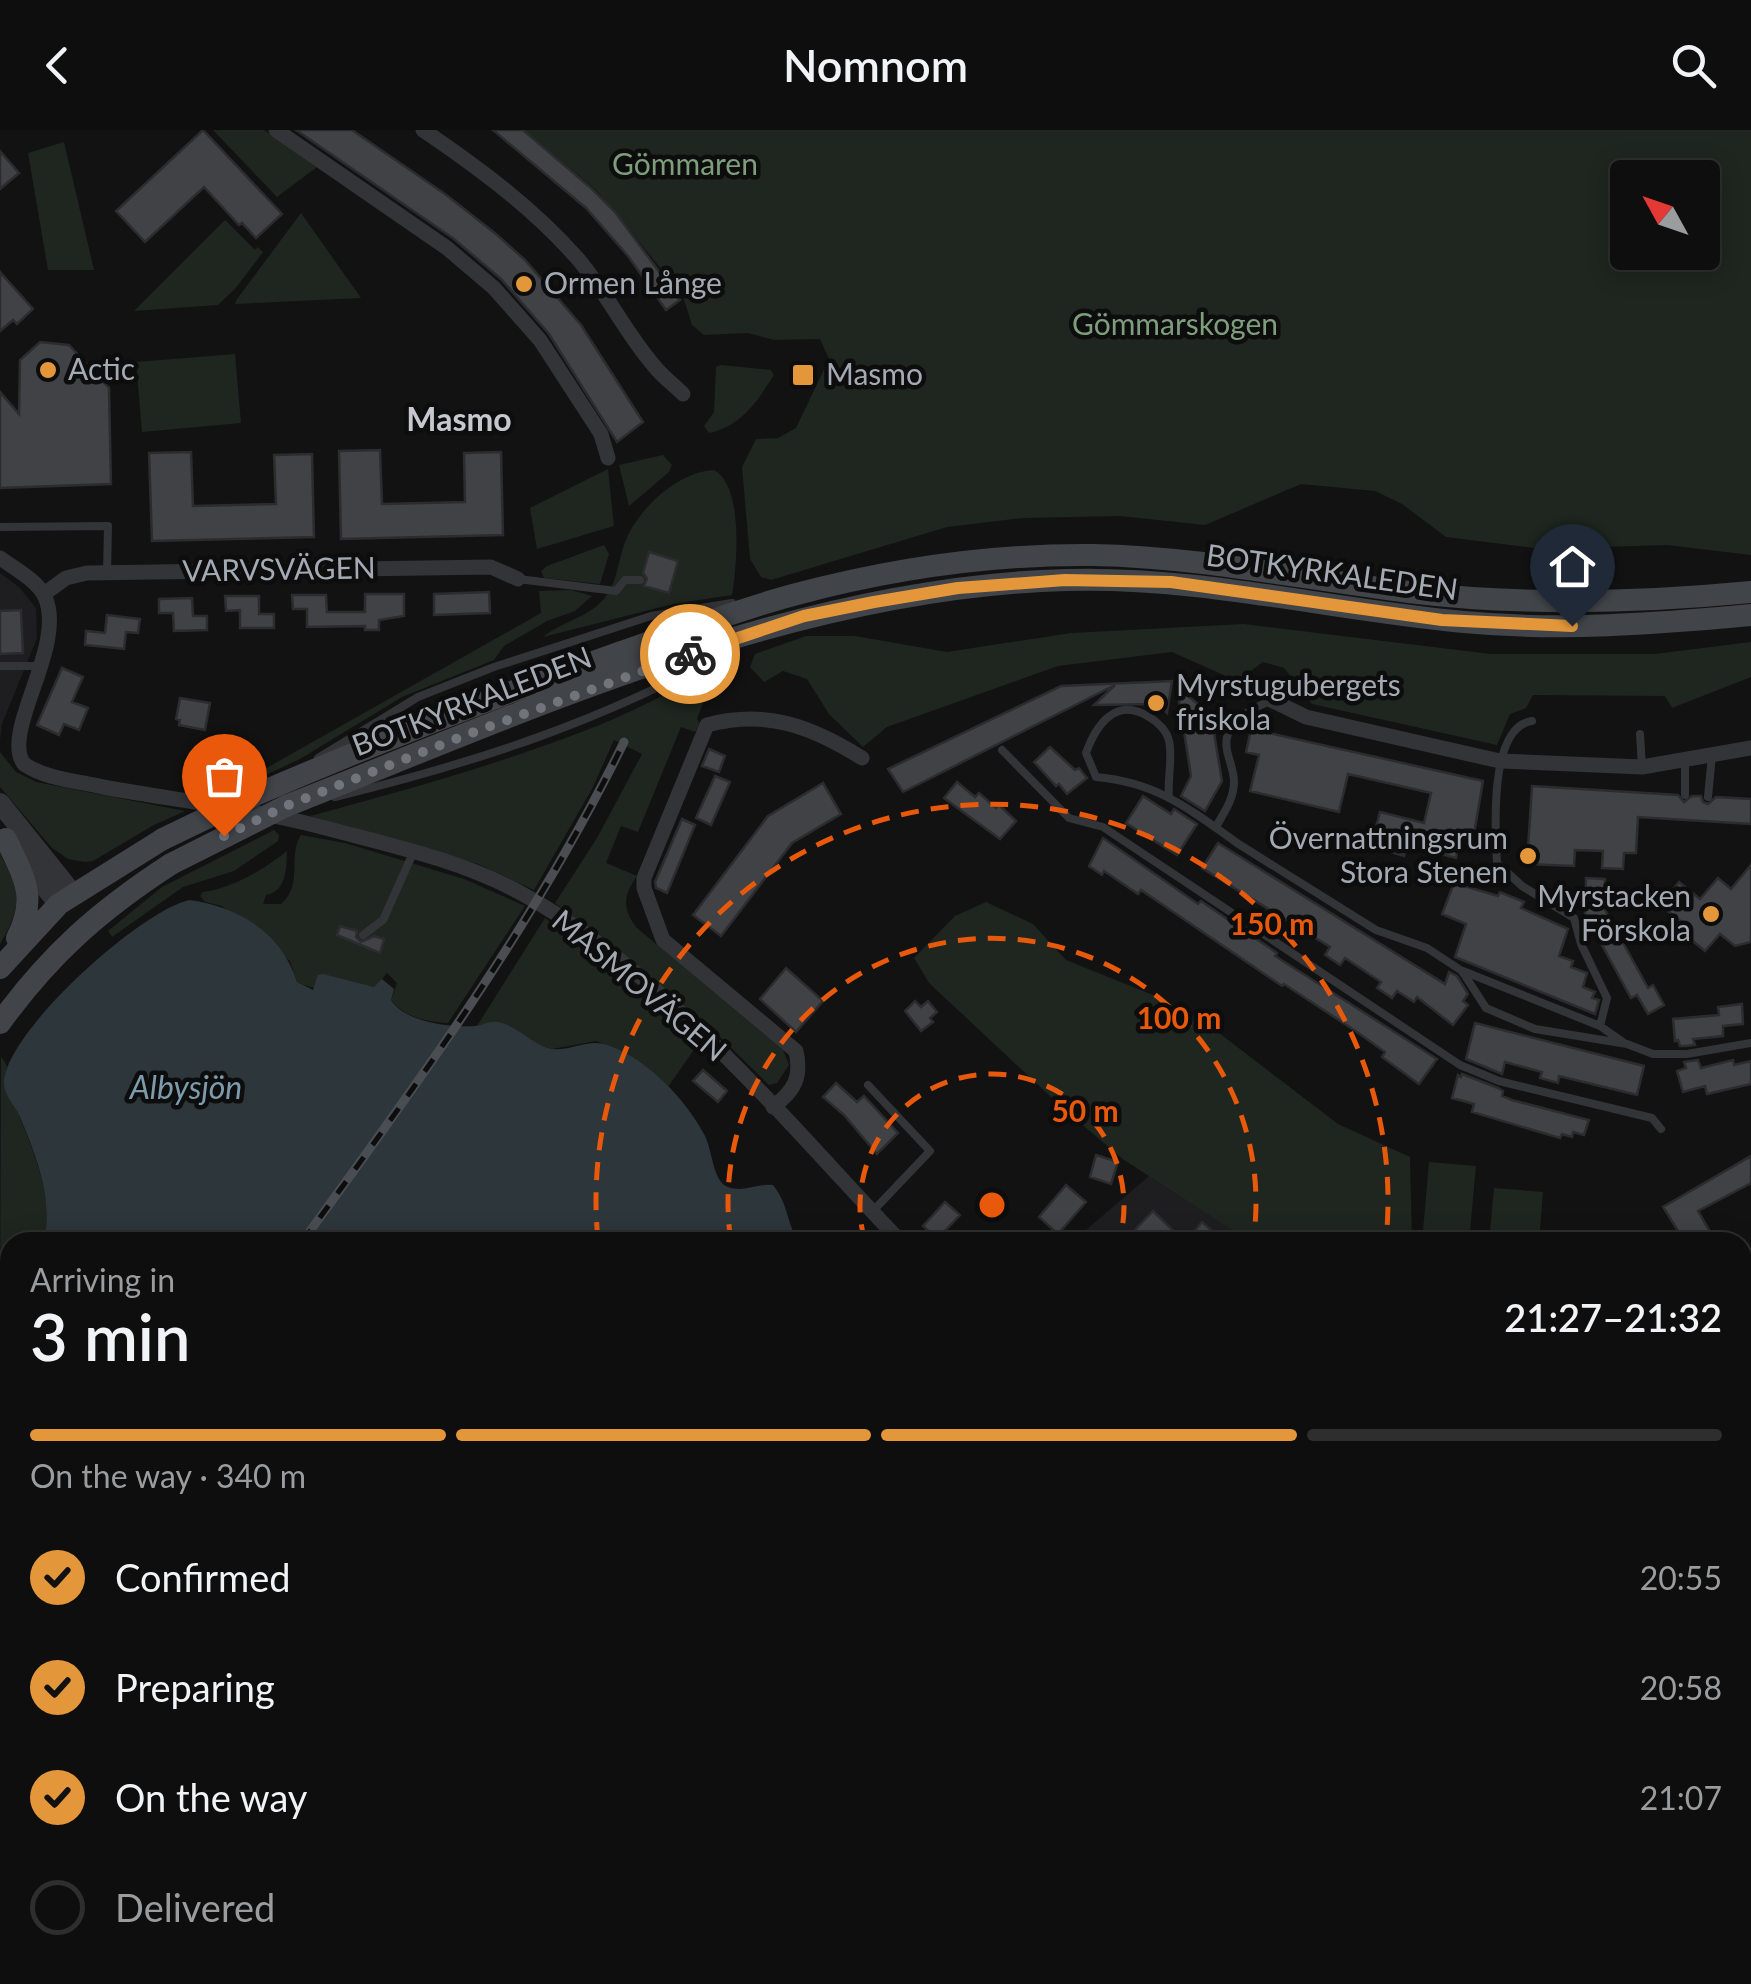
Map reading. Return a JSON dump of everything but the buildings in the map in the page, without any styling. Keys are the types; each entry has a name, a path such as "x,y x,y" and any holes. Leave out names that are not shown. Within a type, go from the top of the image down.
{"main road":[{"name":"BOTKYRKALEDEN","path":"0,1023 42,967 86,925 171,864 283,795 554,676 791,595 948,564 1093,556 1227,564 1409,592 1506,600 1589,602 1751,592"},
{"name":"BOTKYRKALEDEN","path":"2,965 66,900 163,838 246,799 283,795 822,612 930,592 1065,580 1188,584 1501,625 1619,626 1751,614"},
{"path":"2,965 25,923 29,904 28,890 3,836"},
{"path":"66,900 86,925"}],"street":[{"path":"276,130 447,248 494,288 540,340 600,434 608,458"},
{"path":"422,130 490,176 534,214 578,259 654,366 683,394"},
{"path":"0,558 44,594"},
{"name":"VARVSVÄGEN","path":"44,594 72,576 108,572 491,567 518,578"},
{"name":"MASMOVÄGEN","path":"44,594 48,619 34,666 9,724 8,741 14,756 33,770 57,778 291,819 413,853 503,884 560,917 684,1018 891,1232"},
{"path":"1271,700 1306,717 1500,761 1642,767 1751,748"},
{"path":"774,1107 798,1082 800,1066 796,1051 663,940 644,878 707,725 736,716 764,718 818,734 862,758"},
{"path":"0,803 66,900"},
{"path":"3,836 66,900"}],"lane":[{"path":"0,526 108,526 108,572"},
{"path":"518,578 616,591 625,580 640,580"},
{"path":"0,666 34,666"},
{"path":"1217,826 1230,803 1234,779 1227,735 1240,717 1271,700"},
{"path":"1169,798 1169,741 1159,723 1138,710 1118,711 1095,727 1086,753 1096,777 1150,787 1376,930 1427,948 1462,971 1600,1026 1627,1044"},
{"path":"1532,721 1521,722 1513,731 1500,761 1497,863 1522,886 1574,918 1581,944 1606,998 1600,1026"},
{"path":"1640,734 1642,767"},
{"path":"1002,750 1069,818 1104,826 1460,1065 1499,1081 1652,1118 1661,1129"},
{"path":"1708,797 1712,755"},
{"path":"1685,760 1685,795"},
{"path":"362,936 382,920 413,853"},
{"path":"1462,971 1486,1008 1535,1029 1627,1044 1653,1054 1688,1054 1751,1043"},
{"path":"868,1084 930,1150 872,1212"}],"shaded area":[{"path":"0,573 19,587 36,608 37,638 2,724 0,741"},
{"path":"1149,1176 1233,1230 1232,1232 1084,1232"}],"green space":[{"path":"213,130 264,130 317,167 277,197"},
{"name":"Gömmarskogen","path":"524,130 1751,130 1751,555 1667,545 1541,549 1446,537 1402,504 1375,491 1301,484 1205,525 1120,516 1023,518 947,527 771,580 761,577 750,559 742,467 756,439 778,438 796,428 829,359 820,339 774,340 748,333 704,335 692,325 683,296 596,190"},
{"path":"64,142 94,270 48,270 28,153"},
{"path":"301,213 361,298 235,304 237,299"},
{"path":"225,220 255,250 258,247 263,252 235,289 218,305 134,311"},
{"path":"235,354 241,423 142,432 136,362"},
{"path":"716,367 771,370 774,375 739,419 709,433 704,426 714,412"},
{"path":"663,455 672,465 669,472 629,506 619,465"},
{"path":"608,469 614,526 537,549 530,508"},
{"path":"714,470 724,479 734,509 736,565 732,595 673,604 543,637 587,613 606,596 630,532 648,506 672,485"},
{"path":"604,545 609,554 600,584 544,578 541,571 547,566"},
{"path":"571,590 592,596 575,611 547,621 504,646 494,660 402,697 300,759 201,805 541,613 539,591"},
{"path":"1244,624 1491,654 1655,654 1751,642 1751,677 1672,708 1665,696 1533,695 1526,708 1510,714 1497,745 1312,704 1284,668 1263,662 1237,681 1172,652 1058,666 887,727 863,747 829,714 807,679 783,671 764,682 750,667 755,654 806,636 855,636 947,652 1071,633"},
{"path":"715,670 697,719 700,724 695,732 681,727 638,832 621,826 606,863 637,876 626,902 637,928 783,1050 789,1065 777,1083 769,1085 719,1036 555,903 597,838 642,754 614,740 592,789 534,890 478,864 310,816 455,775 562,739 627,713"},
{"path":"0,752 16,772 36,782 185,811 93,861 68,859 52,848 0,787"},
{"path":"274,830 278,841 234,871 183,887 112,937 108,931 162,887"},
{"path":"301,835 345,843 464,879 525,906 448,1023 402,1011 391,1000 397,983 387,973 375,988 319,988 297,982 290,961 222,906 205,902 200,896 247,877 287,851 282,884 266,895 263,904 281,904 292,888 295,852"},
{"path":"0,854 15,889 16,909 0,944"},
{"path":"986,902 1033,924 1066,960 1158,997 1206,1023 1338,1124 1410,1157 1412,1232 1231,1232 1124,1160 929,983 914,958 955,916"},
{"path":"545,918 698,1044 668,1087 614,1047 596,1041 552,1049 477,1026"},
{"path":"1,1056 7,1066 9,1094 37,1164 45,1195 46,1226 45,1232 0,1232"},
{"path":"1429,1162 1476,1166 1470,1232 1423,1232"},
{"path":"1494,1188 1543,1192 1540,1232 1490,1232"}],"water":[{"name":"Albysjön","path":"190,900 241,916 269,936 297,982 313,990 318,975 323,974 374,987 382,979 394,989 391,1000 397,1008 429,1022 475,1026 498,1022 552,1049 596,1043 625,1053 653,1072 687,1108 704,1134 723,1184 739,1189 773,1185 794,1232 45,1232 42,1178 20,1117 4,1088 10,1061 50,1005 79,976 168,908"}],"railway":[{"path":"309,1232 515,936 624,742"}],"way so far":[{"path":"224,836 286,806 466,735 690,654"}],"place":[{"name":"Ormen Långe","path":"524,284"},
{"name":"Actic","path":"48,370"},
{"name":"Masmo","path":"803,375"},
{"name":"Myrstugubergets friskola","path":"1156,703"},
{"name":"Övernattningsrum Stora Stenen","path":"1528,856"},
{"name":"Myrstacken Förskola","path":"1711,914"}],"district":[{"name":"Masmo","path":"459,420"}],"route":[{"path":"690,654 804,616 874,602 958,588 1065,580 1171,582 1442,620 1572,626"}],"park label":[{"name":"Gömmaren","path":"685,165"}]}
